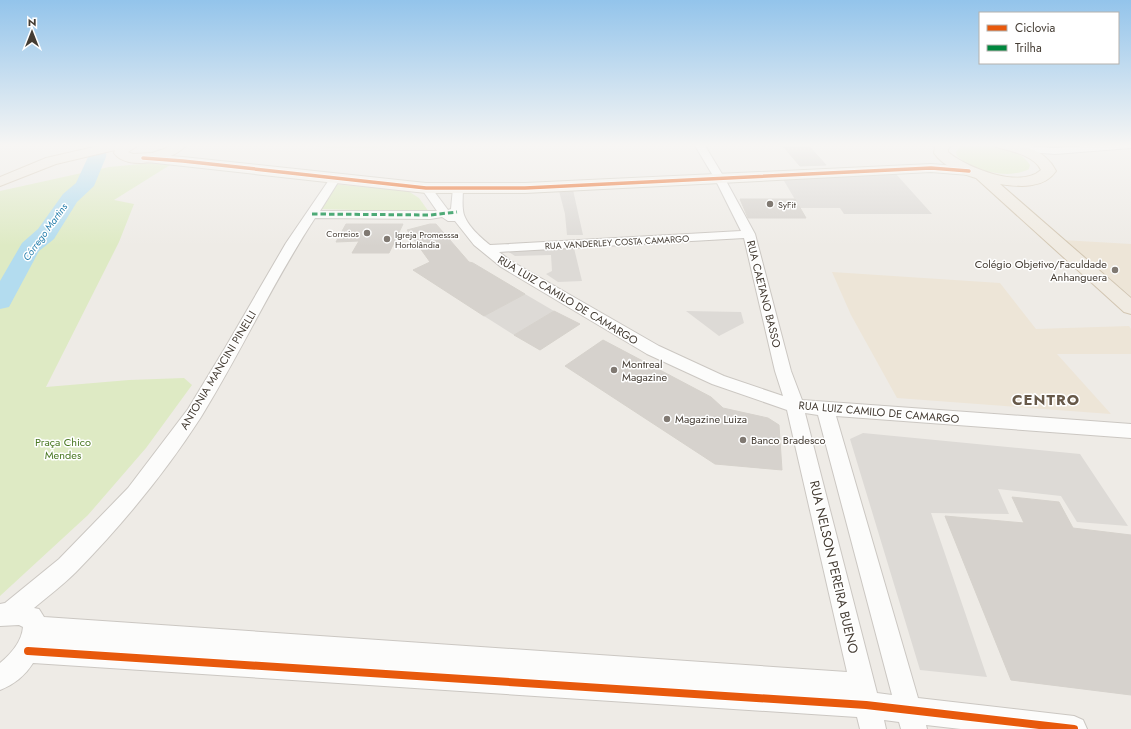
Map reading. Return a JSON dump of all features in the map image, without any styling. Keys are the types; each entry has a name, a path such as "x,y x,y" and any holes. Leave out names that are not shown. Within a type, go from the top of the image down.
{"main road":[{"path":"0,182 10,178"},
{"path":"982,178 1131,308"},
{"path":"997,178 1005,180 1030,181 1042,178"}],"street":[{"path":"330,178 426,188 458,188 592,186 739,178"},
{"name":"ANTONIA MANCINI PINELLI","path":"6,613 67,566 135,494 194,413 233,348 292,243 335,179"},
{"name":"RUA CAETANO BASSO","path":"720,179 749,234 783,371 795,406"},
{"path":"426,188 445,214"},
{"path":"312,214 445,214 459,218 458,188"},
{"name":"RUA LUIZ CAMILO DE CAMARGO","path":"459,218 486,249 506,264 653,350 718,380 795,406 1131,431"},
{"name":"RUA VANDERLEY COSTA CAMARGO","path":"486,249 749,234"},
{"name":"RUA NELSON PEREIRA BUENO","path":"795,406 867,707"},
{"path":"825,409 911,720"},
{"path":"0,678 18,664 28,651 34,639 36,628 33,619 24,613 6,613"},
{"path":"36,628 867,707 911,720 1074,729"},
{"path":"28,651 867,707"}],"shaded area":[{"path":"782,178 900,178 932,214 844,214 840,208 800,208"},
{"path":"573,190 583,235 567,235 565,214 559,191"},
{"name":"Colégio Objetivo/Faculdade Anhanguera","path":"1062,240 1131,244 1131,296"},
{"path":"573,244 582,281 558,282 546,274 552,271 551,255 515,256 504,249"},
{"path":"832,272 1000,283 1036,329 1129,326 1131,329 1131,354 1057,354 1111,414 897,398 851,315"},
{"path":"525,294 554,311 514,335 484,316"},
{"path":"686,311 741,312 744,323 719,336"},
{"path":"863,433 1080,454 1128,526 1077,522 1061,496 998,489 1009,514 931,513 987,677 920,670 850,439"}],"green space":[{"name":"Praça Chico Mendes","path":"59,178 149,178 114,200 134,204 119,242 46,387 129,380 184,378 192,385 146,448 88,515 0,596 0,191"},
{"path":"332,184 408,191 419,198 429,212 317,209"}],"building":[{"name":"SyFit","path":"740,199 795,199 806,218 748,218"},
{"path":"346,224 403,224 389,253 352,253 359,241 336,242"},
{"path":"430,224 436,224 469,262 525,294 484,316 413,270 430,262 407,230"},
{"path":"554,311 580,324 540,350 514,335"},
{"path":"603,340 711,397 723,408 768,418 779,425 782,470 715,464 565,366"},
{"path":"1012,497 1059,502 1073,528 1131,535 1131,695 1011,680 945,516 1024,523"}],"waterway":[{"name":"Córrego Martins","path":"0,302 30,248 46,234 70,198 84,186 88,178"}],"marked path":[{"path":"312,214 430,215 457,212"}],"cycle path":[{"path":"336,178 426,188 525,188 731,178"},
{"path":"28,651 866,705 1074,729"}],"place":[{"name":"SyFit","path":"770,204"},
{"name":"Correios","path":"367,233"},
{"name":"Igreja Promesssa Hortolândia","path":"387,239"},
{"name":"Colégio Objetivo/Faculdade Anhanguera","path":"1115,270"},
{"name":"Montreal Magazine","path":"614,370"},
{"name":"Magazine Luiza","path":"667,419"},
{"name":"Banco Bradesco","path":"743,440"}],"district":[{"name":"CENTRO","path":"1046,400"}]}
